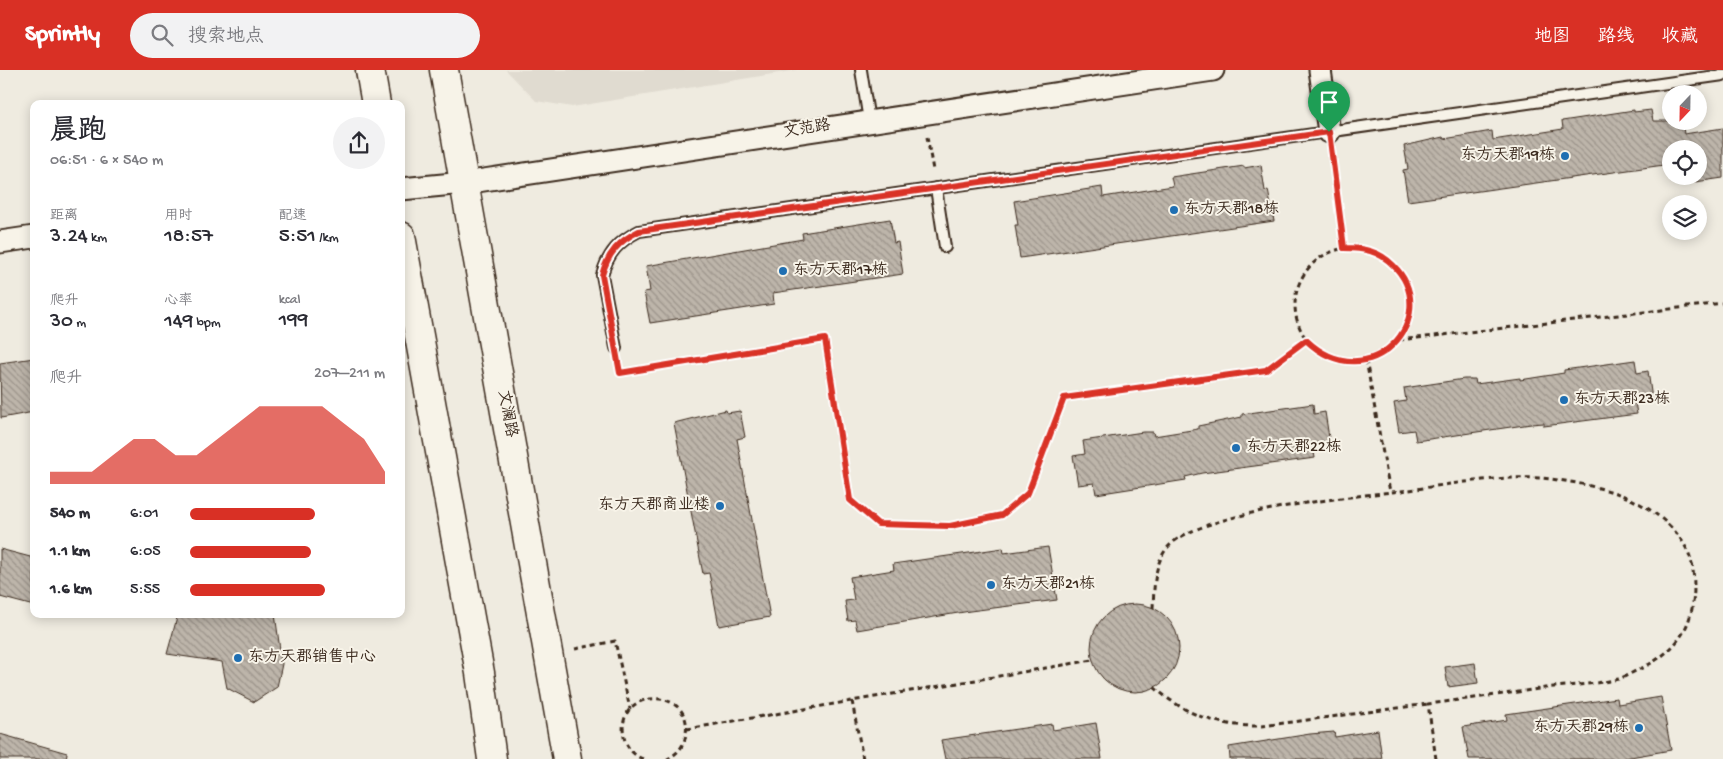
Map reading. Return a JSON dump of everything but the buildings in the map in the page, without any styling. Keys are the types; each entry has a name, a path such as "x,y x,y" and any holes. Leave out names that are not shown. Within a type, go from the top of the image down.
{"main road":[{"path":"370,70 375,100"},
{"name":"文澜路","path":"444,70 550,654 567,759"},
{"path":"405,258 480,673 492,759"}],"street":[{"name":"文范路","path":"405,190 464,183 923,112 1213,70"},
{"path":"1320,70 1329,132"},
{"path":"0,242 30,238"}],"lane":[{"path":"861,70 869,121"},
{"path":"616,348 602,275 611,253 618,244 634,234 651,229 1723,75"},
{"path":"936,188 945,247"}],"path":[{"path":"923,112 936,188"},
{"path":"1329,132 1344,248"},
{"path":"1344,248 1360,248 1374,252 1398,270 1405,283 1409,297 1409,312 1406,327 1398,340 1387,351 1366,360 1345,362 1331,358 1318,351 1306,340 1299,327 1295,312 1295,298 1299,283 1306,270 1317,259 1330,252 1344,248"},
{"path":"1398,340 1723,303"},
{"path":"616,348 620,373 825,339 850,500 878,524 950,526 1002,515 1028,493 1064,398 1266,370 1306,340"},
{"path":"1366,360 1390,492"},
{"path":"1153,608 1154,575 1167,548 1185,534 1236,518 1301,503 1502,478 1541,478 1614,492 1668,523 1687,548 1692,563 1695,596 1687,627 1671,649 1648,665 1618,679 1262,726 1241,727 1200,718 1168,700 1154,688"},
{"path":"550,654 615,641 630,709"},
{"path":"687,729 1093,660"},
{"path":"641,759 631,751 625,741 622,730 624,719 630,709 638,702 648,698 660,698 670,701 679,708 687,729 685,740 680,750 667,759"},
{"path":"852,701 863,759"},
{"path":"1428,704 1436,759"}],"shaded area":[{"path":"506,70 797,70 572,107 536,101"}],"place":[{"name":"东方天郡19栋","path":"1565,156"},
{"name":"东方天郡18栋","path":"1174,210"},
{"name":"东方天郡17栋","path":"783,271"},
{"name":"东方天郡23栋","path":"1564,400"},
{"name":"东方天郡22栋","path":"1236,448"},
{"name":"东方天郡商业楼","path":"720,506"},
{"name":"东方天郡21栋","path":"991,585"},
{"name":"东方天郡销售中心","path":"238,658"},
{"name":"东方天郡29栋","path":"1639,728"}],"route":[{"path":"1329,132 1344,248 1360,248 1374,252 1387,259 1398,270 1405,283 1409,297 1409,312 1406,327 1398,340 1387,351 1374,358 1360,362 1345,362 1331,358 1318,351 1306,340 1266,370 1064,398 1028,493 1002,515 950,526 878,524 850,500 825,339 620,373 602,275 605,263 618,244 639,231 1329,132"}]}
